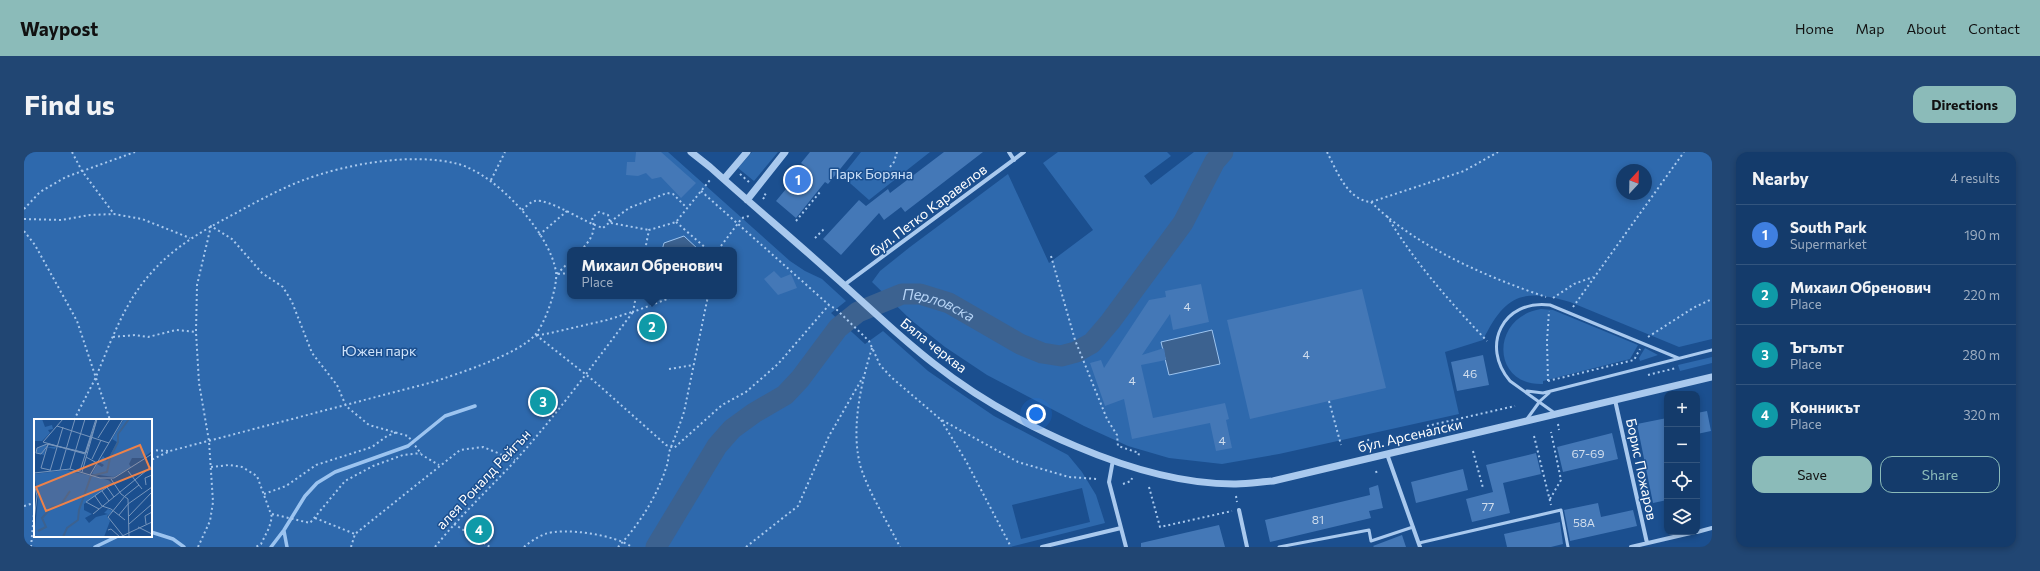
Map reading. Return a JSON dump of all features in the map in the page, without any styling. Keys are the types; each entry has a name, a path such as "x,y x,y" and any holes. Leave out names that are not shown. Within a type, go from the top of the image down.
{"street":[{"name":"Бяла черква","path":"691,152 933,363 994,405 1050,435 1113,460"},
{"path":"724,180 747,152"},
{"path":"747,200 785,152"},
{"path":"1009,152 1014,160"},
{"name":"бул. Петко Каравелов","path":"844,285 1024,152"},
{"name":"бул. Арсеналски","path":"1113,460 1196,482 1236,484 1272,481 1712,377"},
{"name":"Борис Пожаров","path":"1615,399 1647,544"},
{"path":"1387,454 1419,545"},
{"path":"1113,460 1109,482 1126,547"},
{"path":"1239,510 1247,547"},
{"path":"1042,547 1121,528"},
{"path":"1700,531 1712,528"},
{"path":"1632,547 1684,535"}],"lane":[{"path":"1556,414 1525,390 1510,381 1500,367 1496,346 1499,333 1508,318 1522,308 1530,305 1550,305 1678,358"},
{"path":"1525,390 1543,393 1712,350"},
{"path":"1526,421 1540,401 1551,391"},
{"path":"1419,545 1561,510 1568,547"},
{"path":"1279,547 1369,530 1371,541 1413,527"}],"path":[{"path":"72,152 82,171 114,214"},
{"path":"24,209 40,192 66,177 135,152"},
{"path":"491,180 505,152"},
{"path":"890,167 894,162 896,152"},
{"path":"1327,152 1344,184 1355,198 1363,202 1371,202 1464,171 1498,152"},
{"path":"1572,307 1684,152"},
{"path":"75,419 95,379 112,337 142,283 152,270 190,238 265,197 302,180 342,169 391,160 421,160 458,164 471,168 491,180 522,210 546,246 557,274"},
{"path":"740,174 751,183"},
{"path":"610,222 649,230 676,222 709,181"},
{"path":"701,191 829,305 836,309 869,341 884,369 940,419 1018,462 1069,477 1097,479"},
{"path":"796,221 820,192"},
{"path":"522,210 533,201 540,200 567,211 595,226 603,228 629,208 667,194 673,194 687,208"},
{"path":"763,199 766,195"},
{"path":"1371,202 1386,215 1417,237 1452,258 1511,285 1551,299 1574,284 1594,277"},
{"path":"539,235 567,211"},
{"path":"584,247 589,242 595,226 592,218 599,212 608,215 610,222"},
{"path":"720,247 742,218 744,212"},
{"path":"24,220 61,220 90,215 114,214 142,220 190,238"},
{"path":"1386,215 1404,245 1427,276 1487,341"},
{"path":"742,218 749,216"},
{"path":"676,222 705,247"},
{"path":"198,547 210,521 213,502 209,441 199,383 196,332 197,285 211,226"},
{"path":"211,226 232,239 262,273 283,287 292,302 312,353 336,385 346,406 370,425 399,432 408,436 421,453 439,465"},
{"path":"815,238 825,228"},
{"path":"646,247 649,230"},
{"path":"24,231 35,245 77,321 95,379 110,419"},
{"path":"1051,256 1075,340 1107,419 1117,435 1118,446 1139,453 1138,458"},
{"path":"536,335 546,315 557,274 567,264"},
{"path":"557,274 567,273"},
{"name":"алея Роналд Рейгън","path":"435,547 454,524 515,460 586,375 633,312 635,299"},
{"path":"152,460 170,451 433,382 473,368 516,348 536,335 607,320 667,299"},
{"path":"618,547 624,541 655,496 667,467 670,448 679,429 707,299"},
{"path":"1550,305 1547,341 1548,383 1634,360 1647,338 1686,312 1712,299"},
{"path":"536,335 586,375 670,448 676,448 722,405 746,392 778,364 829,305"},
{"path":"112,337 135,335 148,337 176,330 196,332"},
{"path":"872,348 863,377 859,409 857,446 861,467 869,488 900,547"},
{"path":"669,369 694,365"},
{"path":"746,547 798,506 829,436 863,377"},
{"path":"1329,401 1341,445"},
{"path":"1427,426 1515,406"},
{"path":"940,419 966,461 1011,547"},
{"path":"1558,424 1559,430"},
{"path":"264,494 286,486 316,465 372,447 387,436 399,432"},
{"path":"1534,436 1549,500 1561,480 1551,432"},
{"path":"1368,439 1369,444"},
{"path":"351,547 355,534 439,465 460,450 483,447 515,460"},
{"path":"152,450 170,451"},
{"path":"1473,451 1483,488"},
{"path":"272,514 310,523 345,481 373,466 403,455 421,453"},
{"path":"211,466 229,465 242,467 257,476 272,514 269,528 260,544 256,547"},
{"path":"1123,484 1131,481 1132,478"},
{"path":"1149,487 1160,527 1239,510"},
{"path":"24,506 34,503"},
{"path":"31,547 34,514"},
{"path":"315,518 355,534"},
{"path":"454,524 490,547"},
{"path":"524,547 546,534 560,531 572,531 624,541 632,547"}],"green space":[{"name":"Южен парк","path":"24,152 668,152 790,261 805,271 822,279 846,301 831,313 865,344 883,331 928,371 994,416 1068,455 1082,472 1096,495 1105,523 1010,547 24,547","holes":["1082,488 1090,522 1021,539 1012,505"]},
{"path":"752,152 778,152 754,181 738,168"},
{"name":"Парк Боряна","path":"861,152 930,152 869,200 842,176"},
{"path":"1058,152 1167,152 1171,156 1144,176 1151,185 1194,152 1712,152 1712,339 1679,347 1570,302 1539,296 1527,296 1517,299 1499,313 1483,340 1445,352 1459,414 1279,454 1222,464 1169,458 1128,446 1084,426 987,375 945,347 911,320 872,282 880,271 910,247 1008,174 1049,263 1093,230 1043,163"},
{"path":"1541,309 1553,310 1638,345 1630,359 1543,381 1543,384 1526,382 1514,374 1506,363 1503,350 1506,337 1512,324 1524,315"},
{"path":"1645,348 1658,355 1640,361 1639,358"},
{"path":"1712,357 1712,363 1680,371 1678,365"}],"shaded area":[{"path":"684,236 696,247 663,247 664,243"},
{"path":"1212,330 1220,364 1169,375 1161,342"}],"building":[{"path":"636,152 661,152 696,183 681,198 661,177 652,179 646,173 638,176 626,175 627,162 635,162"},
{"path":"810,152 854,152 828,184 825,182 796,218 776,201 805,166 801,163"},
{"path":"944,152 983,152 905,212 901,207 884,220 879,213 841,255 823,239 859,200 866,206 888,189 890,193"},
{"path":"774,271 781,278 791,274 797,288 778,295 764,279"},
{"path":"1201,284 1209,322 1173,330 1170,314 1142,355 1164,348 1166,360 1141,365 1153,418 1225,403 1229,419 1226,420 1232,448 1216,451 1210,423 1132,439 1124,399 1105,406 1090,363 1101,360 1104,368 1149,300 1166,297 1165,291"},
{"path":"1362,289 1386,388 1250,419 1227,320"},
{"path":"1483,355 1489,385 1457,391 1451,362"},
{"path":"1707,411 1711,431 1700,433 1700,412"},
{"path":"1664,419 1664,501 1653,503 1637,424"},
{"path":"1612,433 1618,459 1563,472 1557,447"},
{"path":"1536,453 1541,474 1503,483 1510,513 1472,522 1466,499 1493,492 1486,465"},
{"path":"1463,469 1468,490 1416,503 1411,482"},
{"path":"1378,485 1383,508 1369,511 1371,518 1270,542 1265,520 1370,495 1369,488"},
{"path":"1598,503 1601,517 1633,510 1637,526 1570,541 1564,510"},
{"path":"1560,522 1563,544 1551,547 1507,547 1504,534"},
{"path":"1219,525 1225,547 1141,547 1141,543"},
{"path":"1402,535 1406,547 1373,546"}],"waterway":[{"name":"Перловска","path":"656,547 717,446 732,429 754,413 785,395 800,379 838,328 858,312 902,294 920,294 949,303 1020,344 1042,353 1061,356 1076,352 1092,343 1110,322 1183,223 1215,161 1223,152"},
{"path":"271,547 284,530 305,496 317,483 335,472 408,446 445,416 475,406"},
{"path":"284,531 287,547"},
{"path":"152,532 173,539 184,547"},
{"path":"95,547 116,537"}],"place":[{"name":"South Park","path":"798,180"},
{"name":"Михаил Обренович","path":"652,327"},
{"name":"Ъгълът","path":"543,402"},
{"name":"Конникът","path":"479,530"}]}
